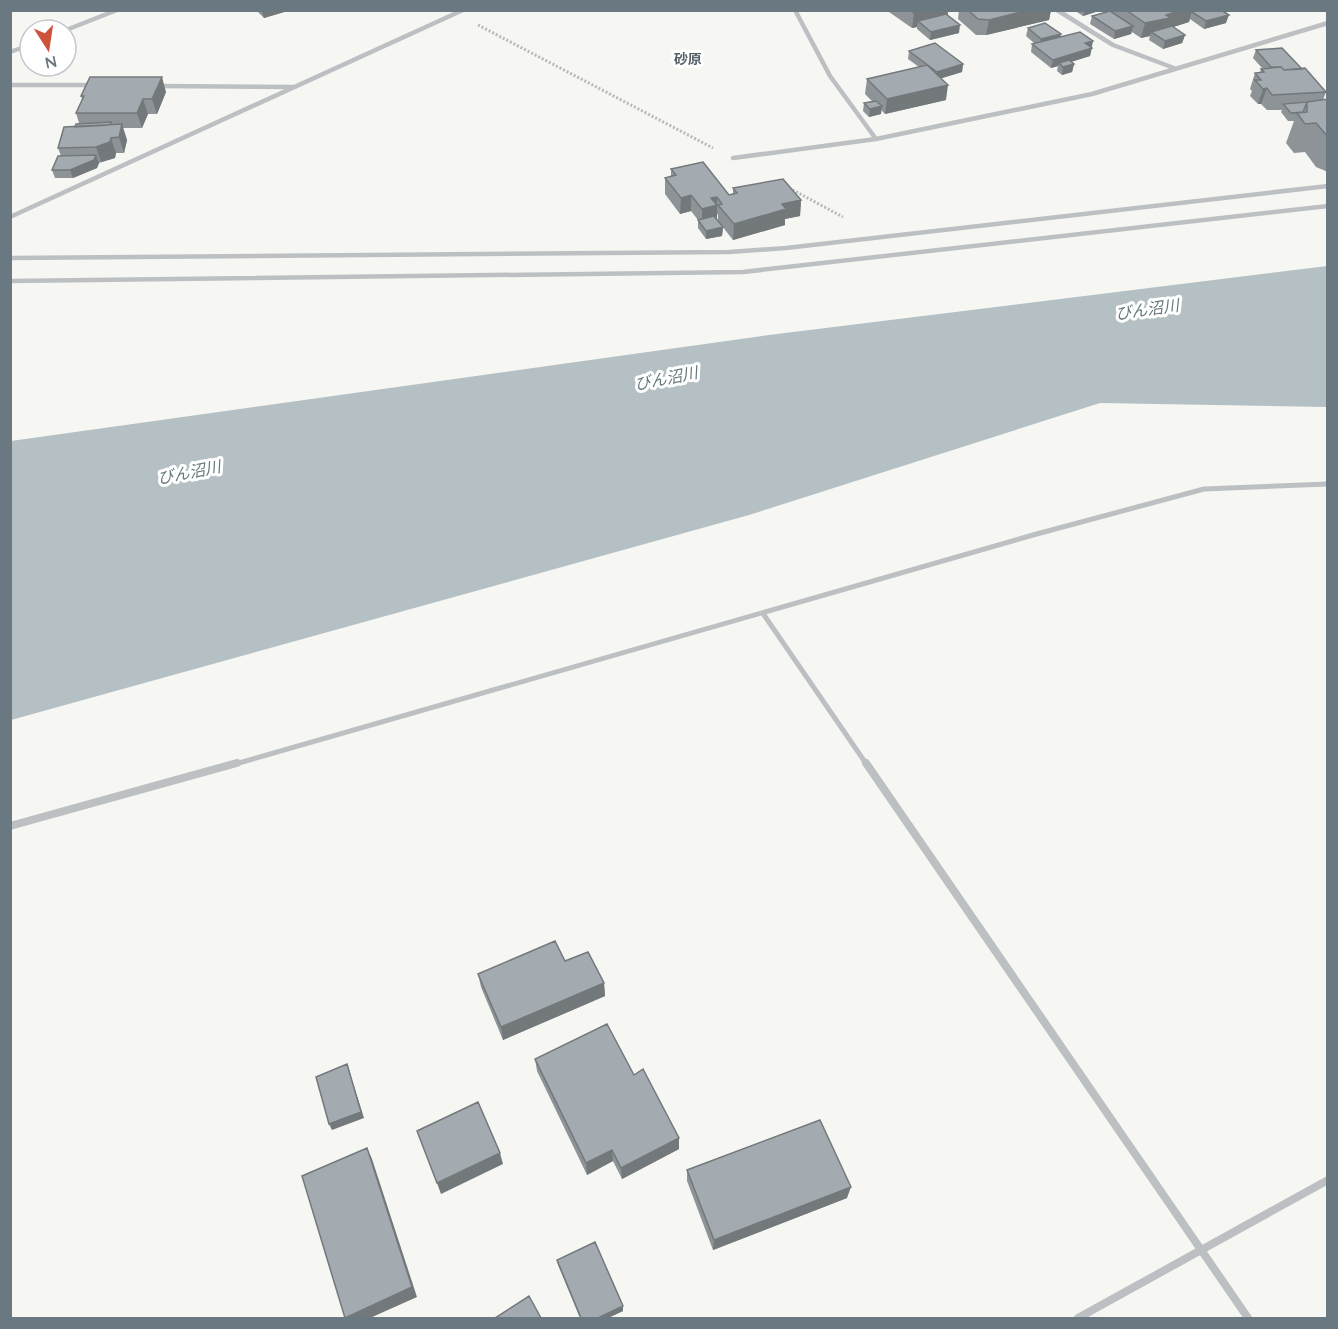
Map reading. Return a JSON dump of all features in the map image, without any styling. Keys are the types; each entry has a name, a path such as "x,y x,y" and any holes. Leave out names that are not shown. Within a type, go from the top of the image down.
{"street":[{"path":"78,25 117,10"},
{"path":"450,10 456,14"},
{"path":"10,217 463,10"},
{"path":"795,10 830,76 876,139"},
{"path":"1057,10 1095,37 1133,56 1174,68"},
{"path":"733,158 876,139 1092,94 1328,23"},
{"path":"10,85 106,85"},
{"path":"154,86 298,87"},
{"path":"10,258 729,252 1328,186"},
{"path":"10,281 743,272 1328,206"},
{"path":"10,826 411,716 764,615 1032,535 1204,489 1328,483"},
{"path":"764,615 1248,1318"},
{"path":"1078,1318 1328,1180"}],"path":[{"path":"456,14 733,158"},
{"path":"785,186 878,236"}],"water":[{"name":"びん沼川","path":"1327,266 1327,407 1100,403 749,515 11,720 11,441 769,335"}],"building":[{"path":"968,10 1029,10 989,20 978,19"},
{"path":"1126,10 1182,10 1166,15 1170,18 1145,23"},
{"path":"1192,10 1221,10 1229,15 1206,21"},
{"path":"1110,11 1133,26 1115,31 1092,16"},
{"path":"946,14 960,25 931,32 918,21"},
{"path":"1045,23 1061,34 1041,39 1028,28"},
{"path":"1172,26 1185,35 1165,41 1151,32"},
{"path":"1080,32 1093,41 1085,43 1092,48 1053,60 1032,44"},
{"path":"935,43 963,64 937,72 909,51"},
{"path":"1282,48 1302,69 1284,70 1281,67 1271,67 1256,50"},
{"path":"1069,60 1074,64 1063,67 1059,63"},
{"path":"927,65 948,85 887,99 867,79"},
{"path":"1281,67 1284,70 1305,68 1326,92 1272,95 1267,88 1263,89 1255,80 1261,80 1255,73 1264,72 1261,69"},
{"path":"90,77 162,77 152,99 143,99 137,113 76,113"},
{"path":"1328,99 1328,137 1316,123 1305,124 1297,113 1307,112 1307,102"},
{"path":"876,101 882,106 870,109 864,103"},
{"path":"1307,102 1303,112 1291,113 1283,104"},
{"path":"111,122 110,125 75,127 76,124"},
{"path":"122,124 119,137 111,138 110,142 96,147 58,148 64,127"},
{"path":"96,155 94,160 70,170 52,170 58,156"},
{"path":"703,162 729,195 737,193 733,188 783,179 801,200 782,204 786,209 734,224 718,205 722,204 717,197 711,198 717,205 702,209 691,195 681,198 665,178 676,175 671,169"},
{"path":"714,216 723,227 706,231 698,220"},
{"path":"555,941 565,961 588,952 604,983 501,1027 478,974"},
{"path":"607,1024 634,1075 643,1069 679,1138 621,1168 612,1150 586,1163 535,1059"},
{"path":"347,1064 361,1112 329,1124 316,1077"},
{"path":"478,1102 500,1153 437,1183 417,1131"},
{"path":"820,1120 851,1187 714,1240 687,1170"},
{"path":"367,1148 412,1287 345,1318 302,1176"},
{"path":"595,1242 623,1306 598,1318 581,1318 557,1260"},
{"path":"529,1296 541,1318 495,1318"}],"district":[{"name":"砂原","path":"688,59"}]}
